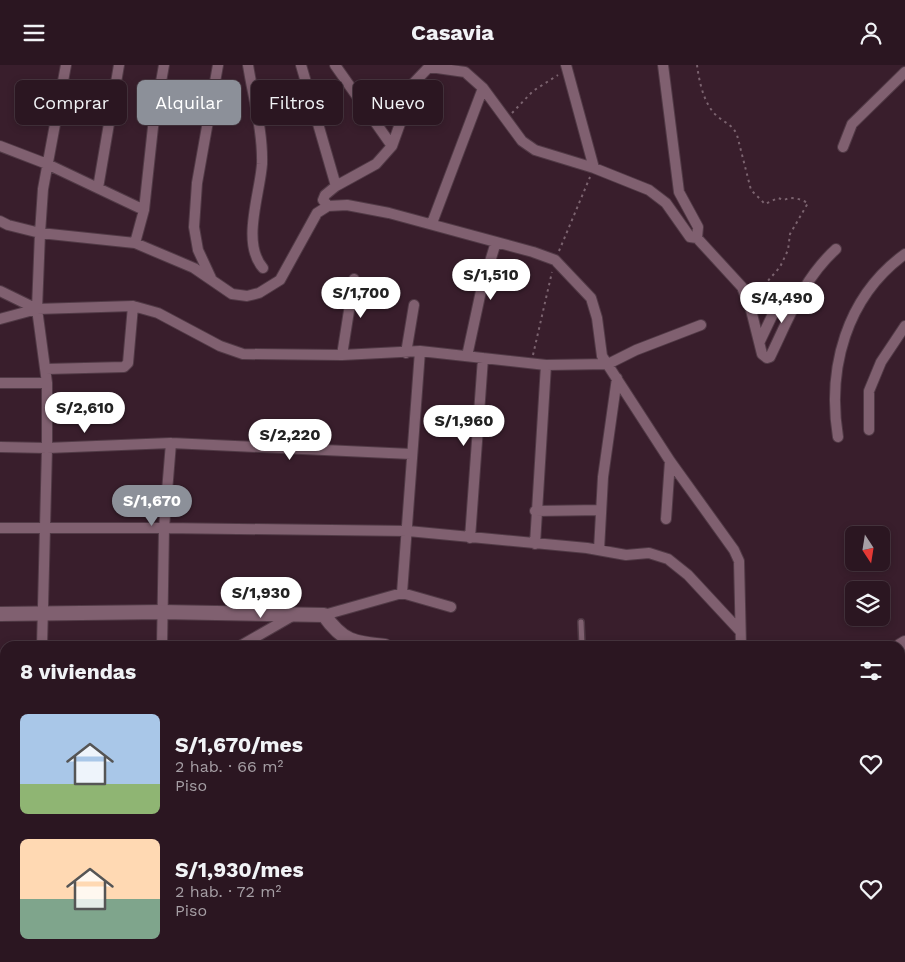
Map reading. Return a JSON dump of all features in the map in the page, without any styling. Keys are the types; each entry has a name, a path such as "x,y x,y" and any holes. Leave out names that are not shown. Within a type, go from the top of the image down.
{"street":[{"path":"42,641 48,448 46,369 37,309 40,233 47,164 66,65"},
{"path":"98,188 119,65"},
{"path":"135,243 144,210 153,127 164,65"},
{"path":"211,278 198,250 194,227 197,183 218,65"},
{"path":"248,65 262,150 252,242 255,258 263,268"},
{"path":"301,65 336,186"},
{"path":"335,65 392,146"},
{"path":"663,65 679,192 698,227 697,238"},
{"path":"328,206 323,200 325,195 336,186 376,164 392,146 405,107 408,89 426,67 465,72 483,88 522,141 534,150 594,168 648,190 666,203 690,237 697,238 742,287 760,341 762,355 767,358 770,357 798,296 819,264 836,249"},
{"path":"566,67 594,168"},
{"path":"843,147 852,124 905,72"},
{"path":"432,223 483,88"},
{"path":"0,146 47,164 144,210"},
{"path":"0,221 8,225 40,233 135,243 194,268 232,294 247,296 266,290 280,280 317,213 328,206 346,205 432,223 555,260 591,298 597,318 602,356 670,461 734,550 739,561 741,641"},
{"path":"467,356 480,291 496,242"},
{"path":"838,437 834,413 834,381 850,327 868,289 888,266 905,254"},
{"path":"342,355 354,279"},
{"path":"0,291 37,309"},
{"path":"760,341 781,297"},
{"path":"406,353 414,305"},
{"path":"46,369 124,367 128,363 134,306"},
{"path":"0,319 37,309 134,306 158,313 220,346 243,354 342,355 420,351 546,365 608,364 636,350 701,325"},
{"path":"869,430 869,391 881,362 905,325"},
{"path":"402,593 420,351"},
{"path":"470,538 483,358"},
{"path":"534,544 546,365"},
{"path":"599,550 603,477 617,378"},
{"path":"0,383 47,383"},
{"path":"0,447 48,448 171,443 411,453"},
{"path":"162,641 164,528 171,443"},
{"path":"666,519 670,461"},
{"path":"535,511 601,510"},
{"path":"0,529 164,528 408,531 599,550 626,555 649,553 668,559 688,575 740,631"},
{"path":"0,614 162,612 324,615 402,593 451,607"},
{"path":"249,641 295,615"},
{"path":"324,615 336,631 349,641"}],"lane":[{"path":"580,622 582,641"}],"path":[{"path":"697,65 704,97 714,114 734,127 751,189 765,204 778,198 784,200 788,198 808,203 790,235 788,250 780,267 766,283 742,287"},
{"path":"506,120 533,91 566,67"}]}
